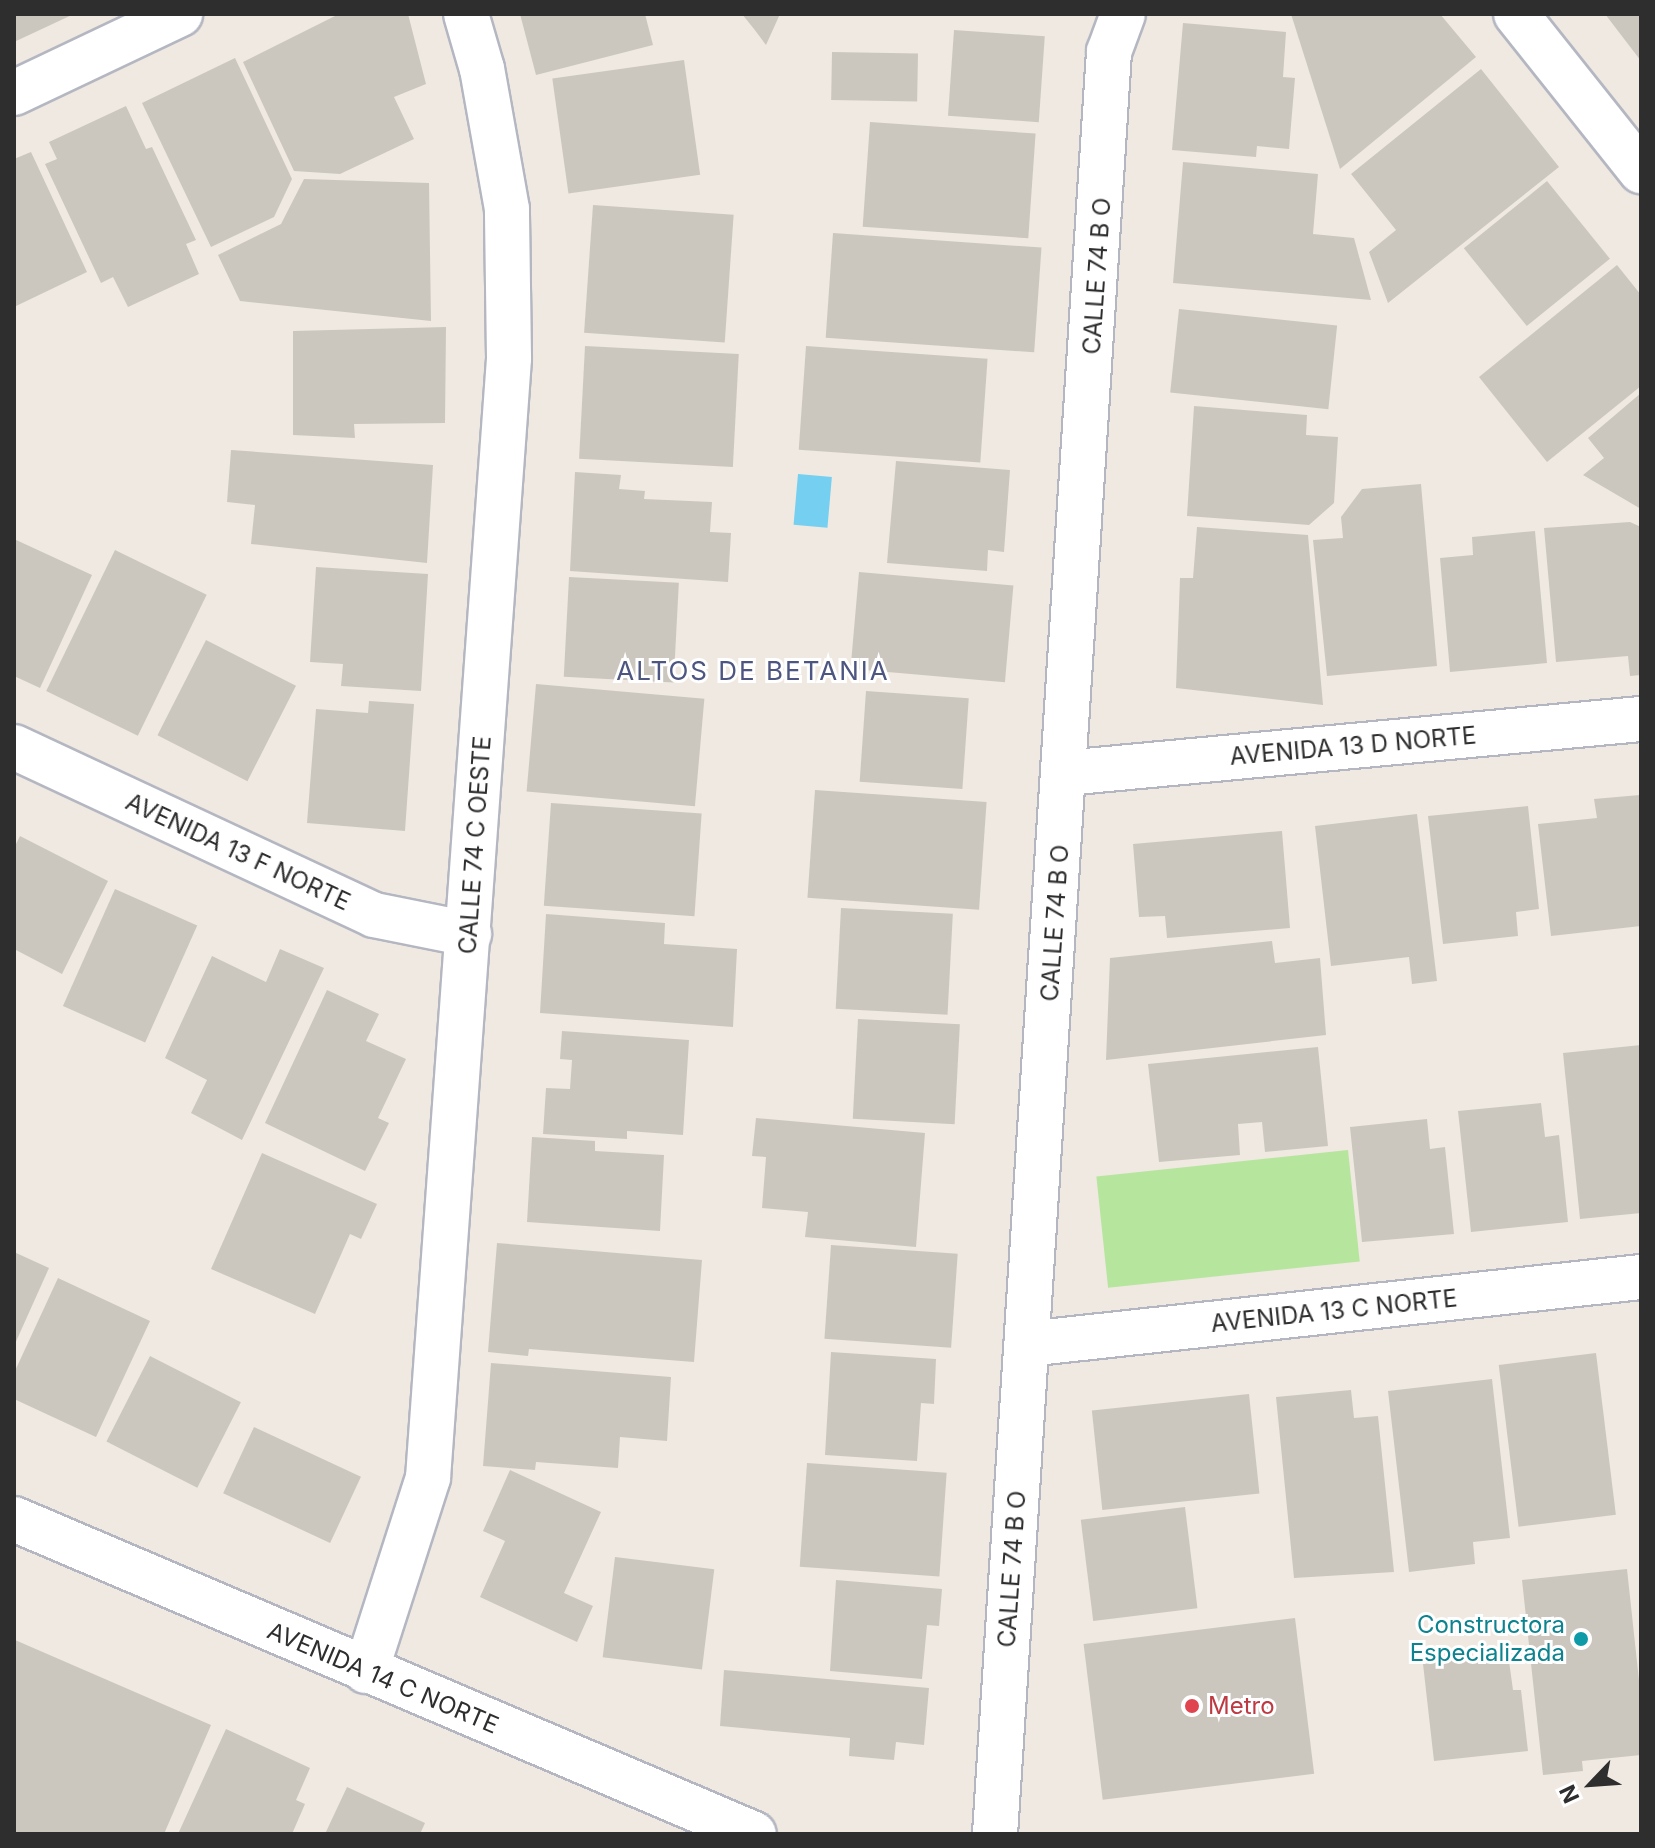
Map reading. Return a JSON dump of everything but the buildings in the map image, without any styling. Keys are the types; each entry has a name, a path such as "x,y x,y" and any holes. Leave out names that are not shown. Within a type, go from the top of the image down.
{"street":[{"path":"14,93 180,14"},
{"name":"CALLE 74 C OESTE","path":"366,1671 428,1478 509,358 507,209 482,69 466,14"},
{"name":"CALLE 74 B O","path":"995,1834 1109,52 1123,14"},
{"path":"1516,14 1641,171"},
{"name":"AVENIDA 13 D NORTE","path":"1065,773 1641,719"},
{"name":"AVENIDA 13 F NORTE","path":"14,747 374,915 469,934"},
{"name":"AVENIDA 13 C NORTE","path":"1027,1344 1641,1277"},
{"name":"AVENIDA 14 C NORTE","path":"14,1519 754,1834"}],"green space":[{"path":"1348,1150 1360,1261 1108,1288 1096,1176"}],"water":[{"path":"798,474 832,477 827,528 794,525"}],"place":[{"name":"Constructora Especializada","path":"1581,1639"},
{"name":"Metro","path":"1192,1706"}],"district":[{"name":"ALTOS DE BETANIA","path":"753,671"}]}
